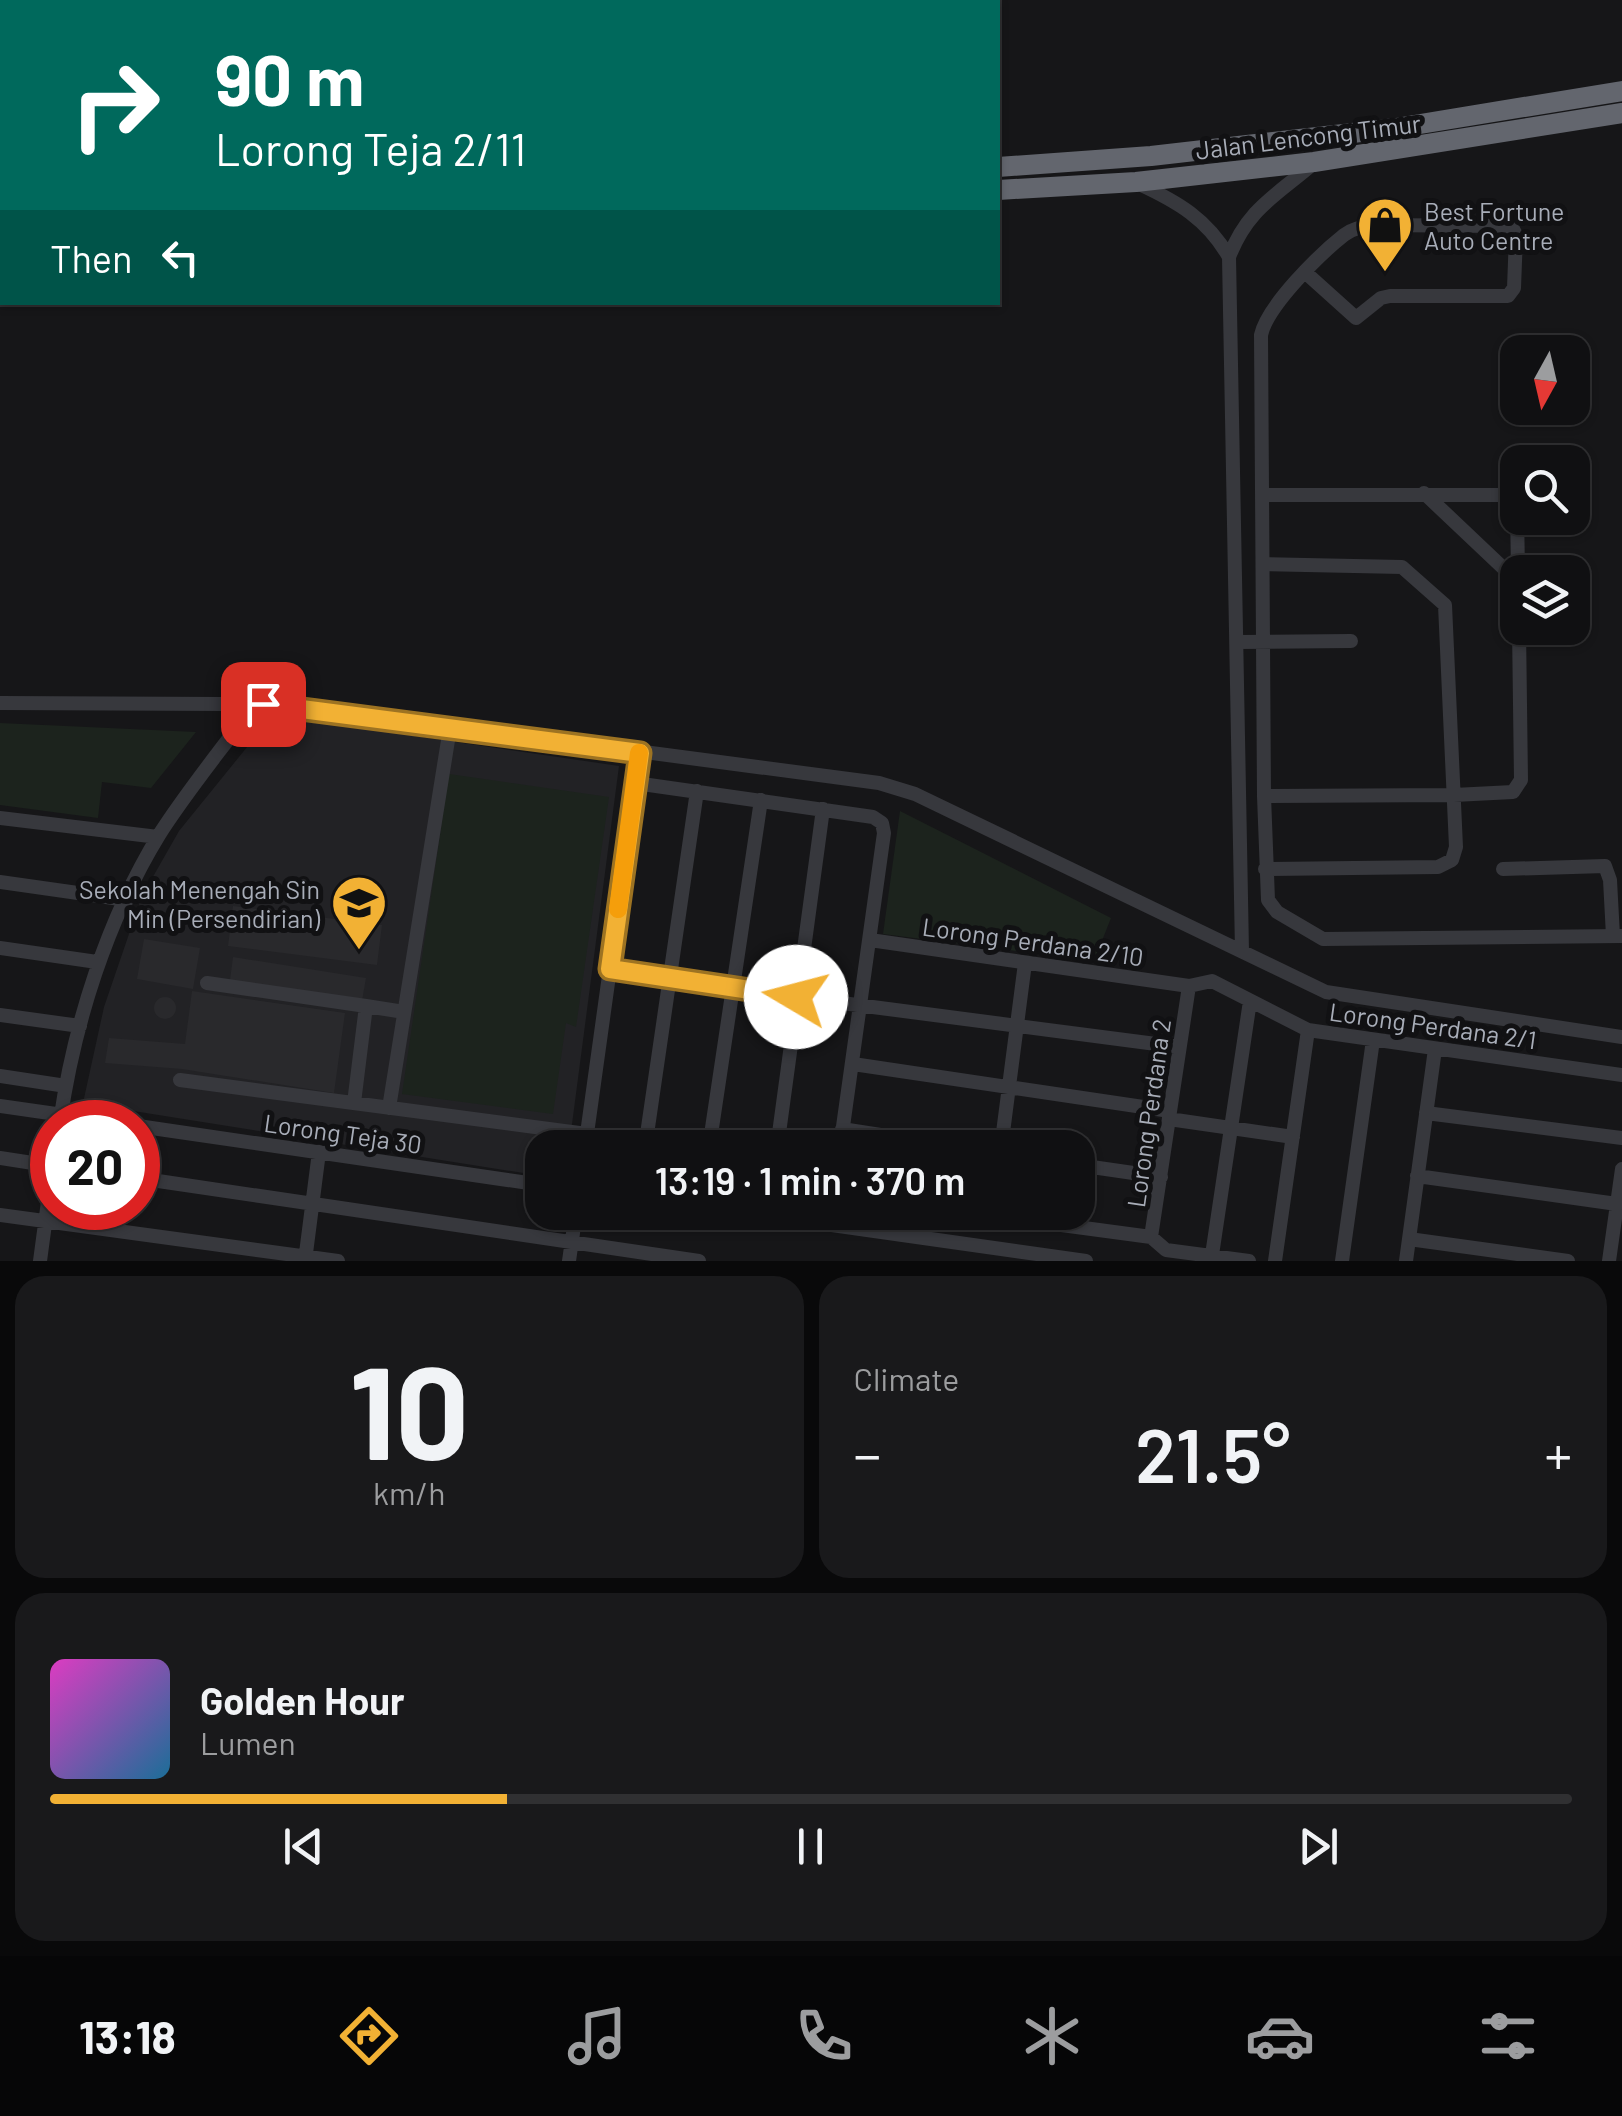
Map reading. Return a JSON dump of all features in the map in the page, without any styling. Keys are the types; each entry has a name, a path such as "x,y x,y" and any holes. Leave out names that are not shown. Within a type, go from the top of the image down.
{"highway":[{"name":"Jalan Lencong Timur","path":"1000,167 1151,156 1396,128 1622,91"},
{"name":"Jalan Lencong Timur","path":"1000,190 1136,182 1314,162 1622,113"}],"street":[{"path":"1242,951 1229,257 1240,230 1252,214 1314,162"},
{"path":"1136,182 1194,213 1216,234 1229,257"},
{"path":"1306,273 1356,318 1381,298 1390,296 1508,296 1514,288 1516,235 1504,226 1374,224 1357,228 1345,233 1272,307 1264,320 1262,564 1268,900 1277,912 1324,940 1618,936 1605,866 1503,868"},
{"path":"1424,493 1500,565"},
{"path":"1262,495 1494,493 1509,499 1517,510 1518,555"},
{"path":"1262,564 1402,567 1445,605 1456,847 1448,864 1390,869 1266,869"},
{"path":"1238,642 1351,642"},
{"path":"1264,796 1507,794 1518,786 1519,645"},
{"path":"0,703 224,704 249,712"},
{"path":"63,1100 98,962 158,837 249,712 273,703 899,788 1308,984 1346,997 1622,1037"},
{"path":"389,1108 450,728"},
{"path":"588,1130 640,753"},
{"path":"636,783 873,817 882,824 870,940 842,1129 848,1130"},
{"path":"648,1130 698,791"},
{"path":"712,1130 760,800"},
{"path":"779,1130 823,809"},
{"path":"0,818 158,837"},
{"path":"0,882 127,900"},
{"name":"Lorong Perdana 2/10","path":"870,940 1189,986"},
{"path":"0,948 98,962"},
{"path":"1004,1130 1026,963"},
{"path":"610,969 1180,1047"},
{"name":"Lorong Perdana 2/1","path":"1189,986 1212,981 1308,1030 1622,1075"},
{"path":"207,983 404,1012"},
{"name":"Lorong Perdana 2","path":"1095,1229 1152,1237 1189,986"},
{"path":"1212,1255 1250,1001"},
{"path":"354,1103 366,1006"},
{"path":"0,1015 80,1026"},
{"path":"1276,1261 1308,1030"},
{"path":"1342,1261 1373,1040"},
{"path":"1406,1261 1435,1049"},
{"path":"853,1064 1293,1136"},
{"path":"0,1076 66,1086"},
{"path":"180,1080 525,1131"},
{"path":"0,1106 30,1112"},
{"path":"1426,1113 1622,1138"},
{"name":"Lorong Teja 30","path":"160,1129 525,1182"},
{"path":"306,1259 319,1152"},
{"path":"0,1158 30,1164"},
{"path":"1095,1167 1161,1177"},
{"path":"1609,1261 1622,1169"},
{"path":"1417,1176 1617,1204"},
{"path":"160,1181 699,1261"},
{"path":"0,1214 30,1219"},
{"path":"40,1261 45,1230"},
{"path":"108,1230 338,1261"},
{"path":"569,1261 574,1230"},
{"path":"867,1230 1086,1261"},
{"path":"1152,1237 1166,1250 1249,1261"},
{"path":"1409,1239 1568,1261"}],"shaded area":[{"name":"Sekolah Menengah Sin Min (Persendirian)","path":"273,715 619,766 571,1130 525,1130 525,1173 160,1115 160,1100 84,1100 104,1007 142,896 179,831"},
{"path":"0,723 196,732 151,788 102,782 98,818 0,805"},
{"path":"449,774 609,797 576,1027 566,1023 553,1114 402,1094"},
{"path":"900,811 1111,918 1094,961 883,934"}],"building":[{"path":"233,906 382,925 377,965 228,946"},
{"path":"144,939 200,948 193,989 137,979"},
{"path":"233,957 366,978 362,1001 230,980"},
{"path":"192,991 345,1013 334,1093 182,1069 105,1063 109,1038 185,1044"},
{"path":"165,997 173,1000 173,1016 165,1019 157,1016 154,1008 157,1000"}],"slow traffic":[{"path":"618,909 639,753"}],"place":[{"name":"Best Fortune Auto Centre","path":"1385,274"},
{"name":"Sekolah Menengah Sin Min (Persendirian)","path":"359,952"}],"route":[{"path":"263,704 640,753 610,969 796,997"}]}
